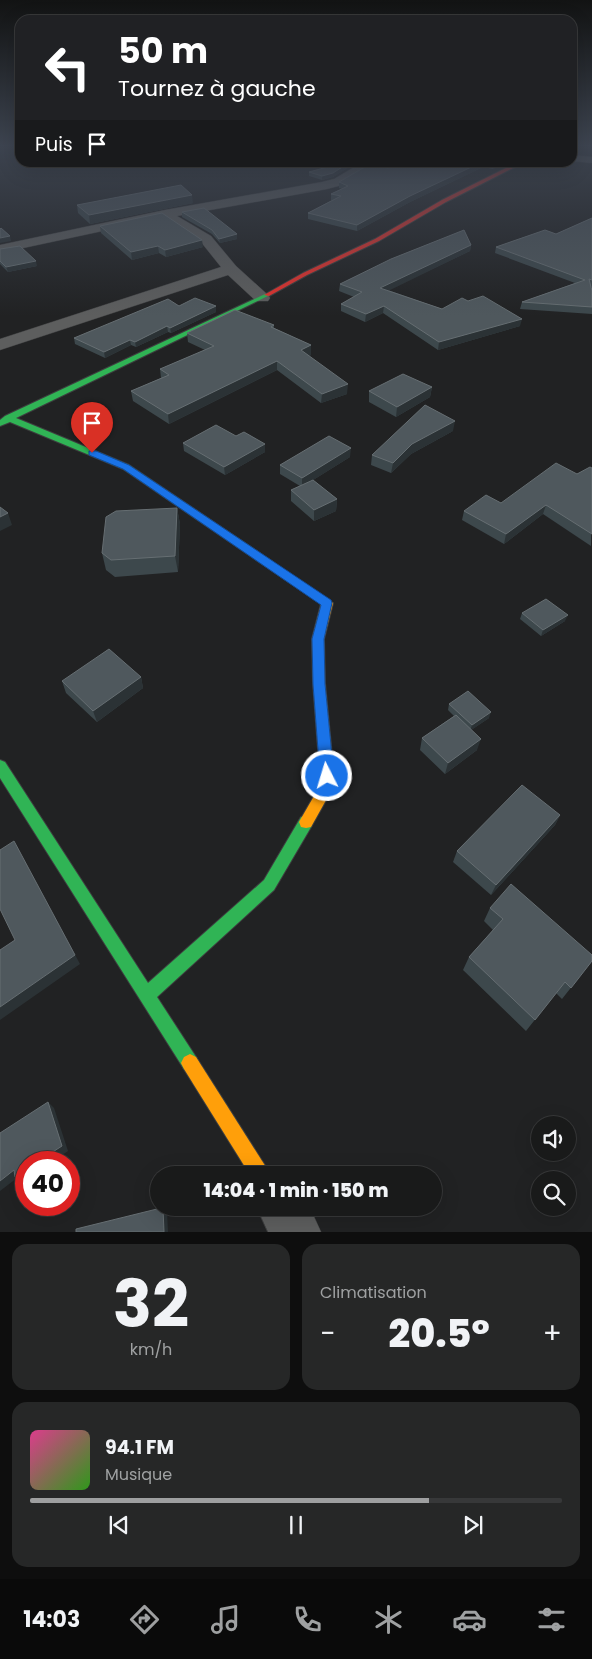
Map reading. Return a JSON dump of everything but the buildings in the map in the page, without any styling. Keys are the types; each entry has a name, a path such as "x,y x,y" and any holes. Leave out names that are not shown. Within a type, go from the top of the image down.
{"street":[{"path":"0,249 165,214 236,201"},
{"path":"4,420 262,298 305,274 377,240 445,201"},
{"path":"165,214 206,239 231,269 262,298"},
{"path":"0,345 231,269"},
{"path":"4,420 126,467 327,603 318,639 319,684 327,776 320,798 269,885 147,995"},
{"path":"0,766 255,1166"},
{"path":"286,1216 297,1232"}],"traffic: fast":[{"path":"0,423 267,295"},
{"path":"8,418 126,467 269,564"},
{"path":"0,766 190,1063"},
{"path":"147,995 269,885 306,822"}],"traffic: slow":[{"path":"269,564 327,603 318,639 319,683 327,776 320,798 306,822"},
{"path":"190,1063 255,1166"}],"traffic: jam":[{"path":"267,295 305,274 377,240 443,201"}],"route":[{"path":"92,453 126,467 327,603 318,639 319,684 327,776"}]}
